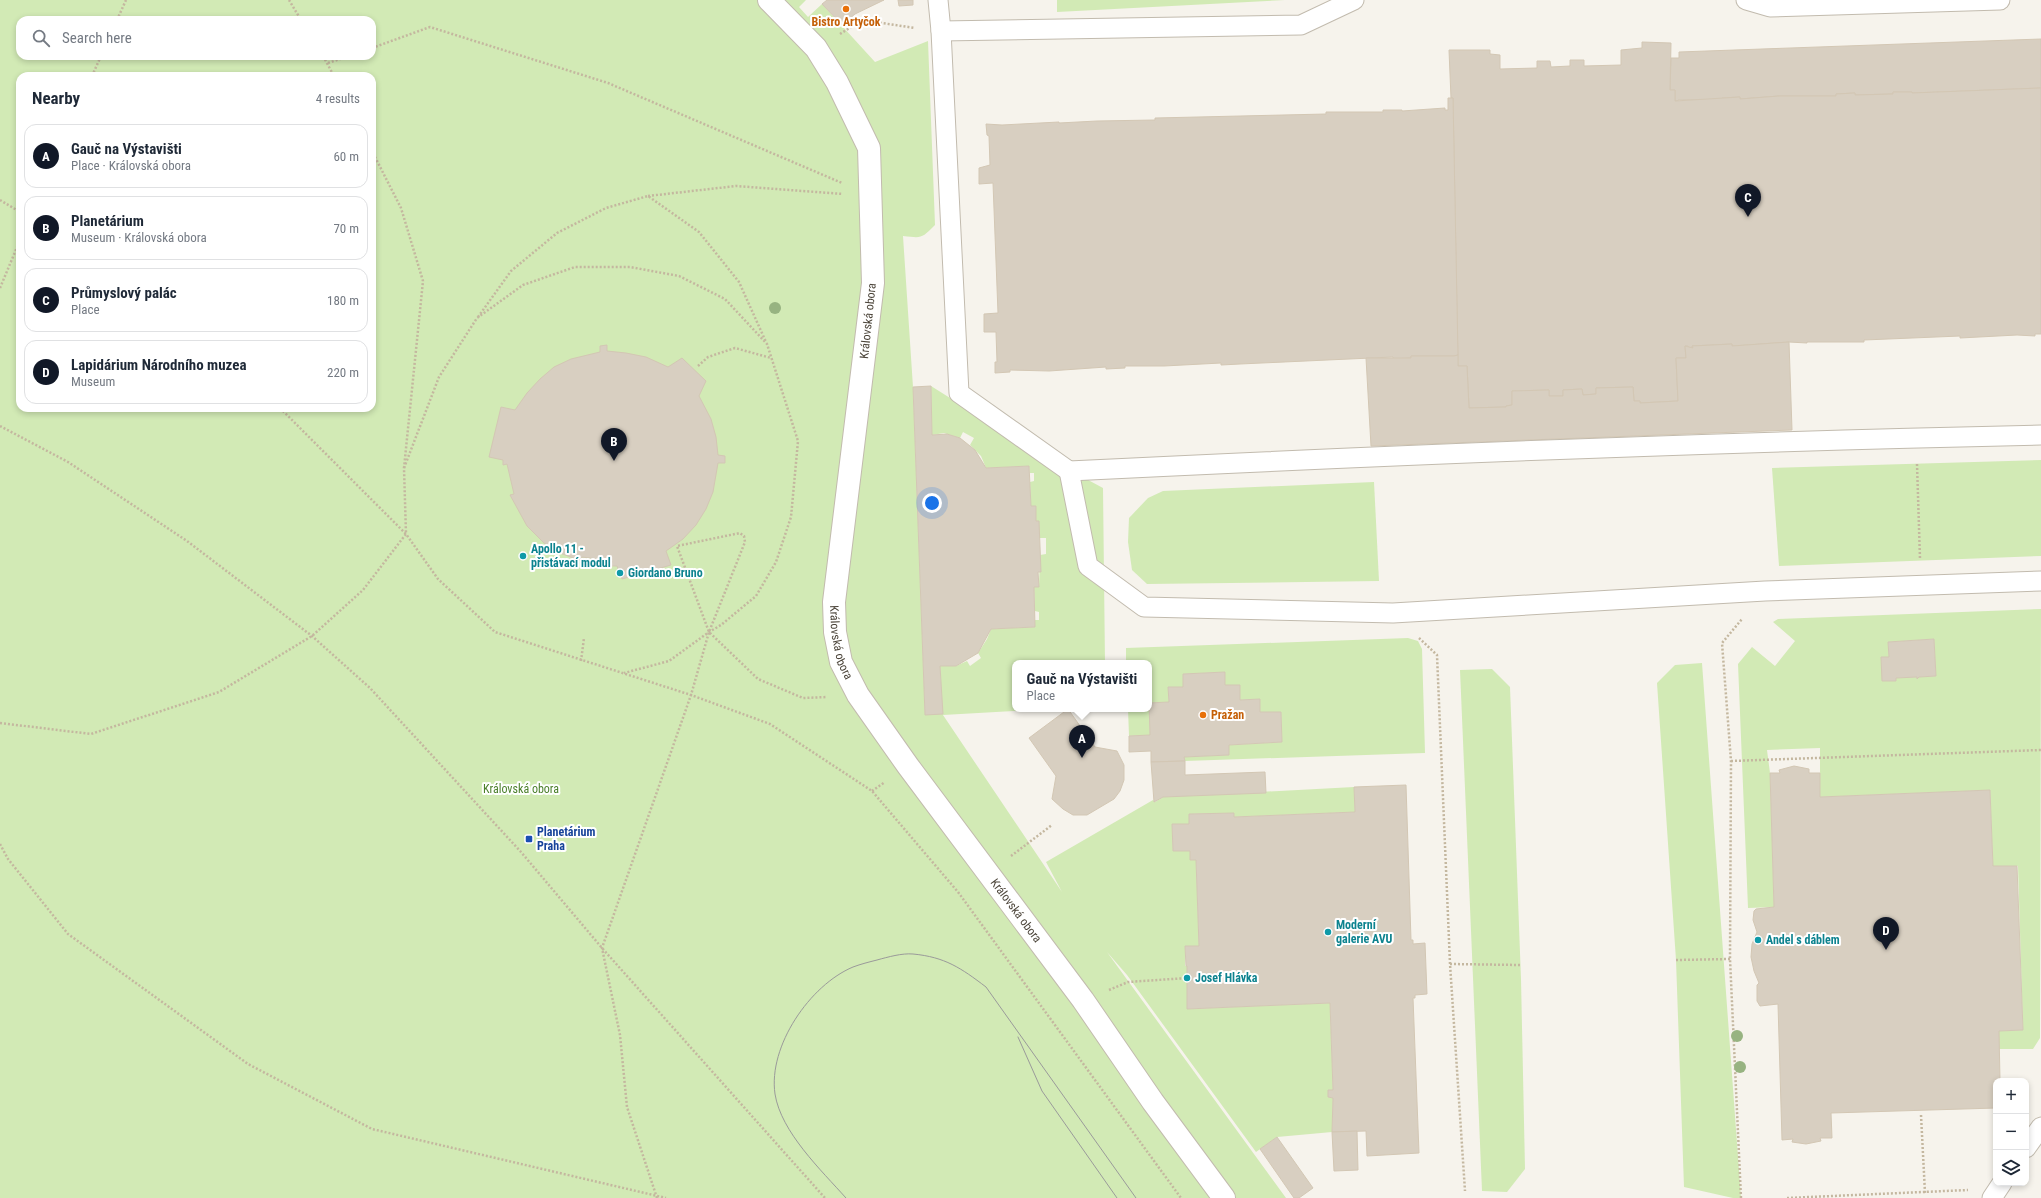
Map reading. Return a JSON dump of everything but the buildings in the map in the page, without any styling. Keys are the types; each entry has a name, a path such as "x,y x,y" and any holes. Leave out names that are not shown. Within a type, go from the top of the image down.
{"street":[{"name":"Královská obora","path":"769,0 816,48 837,82 869,148 873,283 834,602 835,632 841,662 858,695 908,766 1083,1000 1153,1102 1224,1198"}],"lane":[{"path":"938,0 941,31 959,393 1069,471 1387,456 1763,441 2041,435"},
{"path":"941,31 1301,25 1350,0 1354,0"},
{"path":"1746,0 1771,3 2000,0"},
{"path":"1069,471 1088,566 1144,607 1393,613 1765,592 2041,581"},
{"path":"2029,1144 2041,1126"}],"path":[{"path":"119,16 126,0"},
{"path":"289,0 299,16"},
{"path":"847,30 862,20 941,31"},
{"path":"376,47 430,27 608,83 871,196"},
{"path":"94,72 99,60"},
{"path":"326,60 332,72"},
{"path":"328,63 337,60"},
{"path":"0,723 92,734 219,692 312,636 363,590 406,534 404,468 422,281 401,208 376,159"},
{"path":"404,468 440,377 477,318 511,270 557,233 606,208 648,196 736,186 871,196"},
{"path":"623,673 669,661 721,625 756,596 776,562 791,517 798,441 767,344 739,282 699,232 648,196"},
{"path":"0,200 16,210"},
{"path":"0,288 16,250"},
{"path":"477,318 524,285 575,267 630,267 679,276 726,299 767,344"},
{"path":"698,366 708,357 735,348 772,358"},
{"path":"284,412 406,534 438,578 494,632 691,695 770,724 872,791 958,892 1181,1198"},
{"path":"0,426 68,462 187,540 312,636 376,694 521,852 602,948 825,1198"},
{"path":"1917,438 1921,586"},
{"path":"656,1197 627,1107 620,1035 602,948 691,695 709,632 745,542 744,536 740,533 677,546 709,632 758,678 803,698 858,695"},
{"path":"1741,1198 1730,959 1731,760 1722,643 1765,592"},
{"path":"1393,613 1437,655 1450,964 1465,1191"},
{"path":"581,661 584,638"},
{"path":"1731,760 2041,750"},
{"path":"986,871 1006,859 1052,825"},
{"path":"0,844 8,859 68,934 248,1064 372,1129 656,1197 666,1198"},
{"path":"1676,960 1730,959"},
{"path":"1450,964 1520,965"},
{"path":"1083,1000 1128,982 1187,978"},
{"path":"1921,1115 1925,1192"},
{"path":"1787,1198 1997,1190"}],"green space":[{"name":"Královská obora","path":"0,0 806,0 799,7 808,17 822,4 875,62 928,41 935,225 924,235 918,237 903,236 913,387 925,714 942,714 940,666 956,666 967,661 970,666 981,658 978,653 987,639 991,629 1035,627 1035,620 1039,620 1039,612 1035,611 1034,587 1039,587 1040,555 1046,554 1046,538 1039,538 1039,521 1036,521 1031,506 1030,482 1034,481 1034,473 1030,473 1029,466 986,468 981,456 970,445 974,438 963,432 960,438 944,433 932,435 931,386 1036,452 1103,488 1105,660 1012,660 1012,711 943,715 1062,892 1046,862 1153,800 1155,802 1163,797 1354,787 1355,812 1234,817 1234,813 1189,814 1189,824 1172,825 1173,851 1190,851 1190,860 1196,860 1199,946 1185,946 1185,966 1187,966 1187,1009 1330,1003 1333,1090 1328,1090 1328,1097 1333,1098 1332,1132 1277,1137 1256,1152 1127,975 1107,952 1286,1198 0,1198"},
{"path":"1057,0 1285,0 1057,12"},
{"path":"2041,460 2041,556 1779,566 1772,468"},
{"path":"1374,482 1379,581 1147,584 1132,570 1128,542 1129,518 1148,498 1163,491"},
{"path":"2041,609 2040,1038 2033,1049 1999,1049 1999,1031 2023,1030 2018,866 1993,866 1990,790 1820,797 1820,748 1767,750 1770,773 1774,907 1748,908 1738,664 1752,647 1775,666 1795,641 1773,622 1778,619","holes":["1934,639 1936,676 1919,677 1917,679 1917,677 1896,678 1896,681 1883,681 1881,657 1889,657 1888,642"]},
{"path":"1408,638 1418,641 1422,649 1425,753 1185,761 1184,757 1229,755 1229,745 1282,742 1281,712 1260,712 1260,699 1240,700 1239,685 1225,685 1224,672 1183,674 1183,687 1168,687 1169,702 1152,703 1152,660 1126,660 1126,648"},
{"path":"1702,663 1741,1198 1733,1198 1684,1187 1676,960 1657,683 1675,665"},
{"path":"1492,669 1510,687 1521,979 1525,1169 1507,1192 1482,1191 1460,670"},
{"path":"1128,712 1149,712 1150,735 1129,736"}],"tram line":[{"path":"846,1198 803,1150 785,1122 775,1094 775,1076 778,1056 785,1037 795,1019 808,1002 837,976 853,967 865,963 909,954 934,958 952,964 969,974 986,987 1136,1198"},
{"path":"1018,1037 1042,1091 1117,1198"}],"place":[{"name":"Bistro Artyčok","path":"846,9"},
{"name":"Průmyslový palác","path":"1748,217"},
{"name":"Planetárium","path":"614,461"},
{"name":"Apollo 11 - přistávací modul","path":"523,556"},
{"name":"Giordano Bruno","path":"620,573"},
{"name":"Pražan","path":"1203,715"},
{"name":"Gauč na Výstavišti","path":"1082,758"},
{"name":"Planetárium Praha","path":"529,839"},
{"name":"Moderní galerie AVU","path":"1328,932"},
{"name":"Andel s dáblem","path":"1758,940"},
{"name":"Lapidárium Národního muzea","path":"1886,950"},
{"name":"Josef Hlávka","path":"1187,978"}]}
